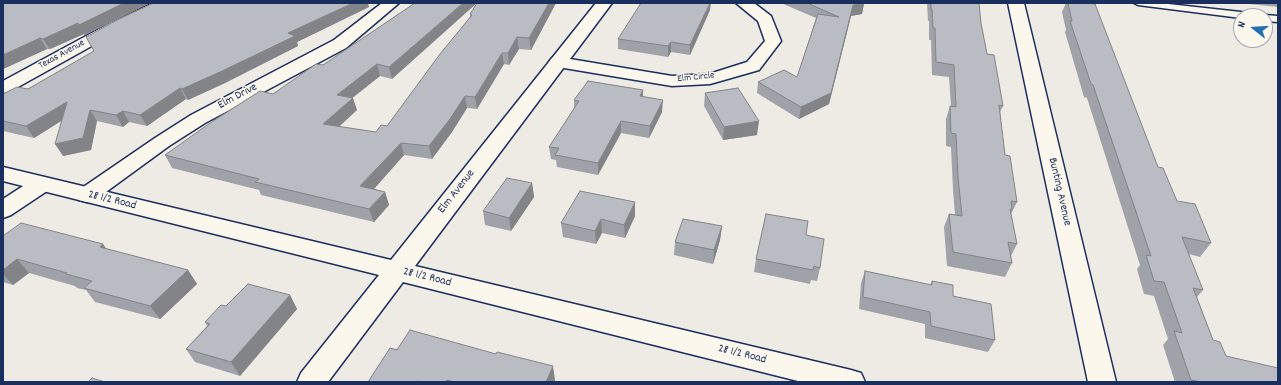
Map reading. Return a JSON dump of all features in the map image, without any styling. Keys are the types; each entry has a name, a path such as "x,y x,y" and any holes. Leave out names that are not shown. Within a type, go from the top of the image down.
{"street":[{"name":"Texas Avenue","path":"3,88 118,25 165,3"},
{"name":"Elm Drive","path":"87,195 162,142 198,119 318,57 340,44 391,3"},
{"name":"Elm Avenue","path":"311,382 604,3"},
{"name":"Elm Circle","path":"558,62 672,81 710,79 753,66 773,41 765,19 744,3"},
{"name":"Bunting Avenue","path":"1016,3 1102,382"},
{"name":"28 1/2 Road","path":"3,174 851,382"},
{"path":"3,210 42,184"}],"lane":[{"path":"1138,3 1233,14"}],"building":[{"path":"3,3 124,3 79,25 78,23 43,39 40,38 3,55"},
{"path":"154,3 353,3 288,33 295,36 220,72 182,89 180,88 140,115 123,111 116,115 90,110 83,138 55,144 67,102 26,126 3,121 3,94 17,87 28,89 94,51 86,37 119,19"},
{"path":"415,3 463,3 389,67 377,64 337,95 353,98 323,124 376,132 381,125 387,126 440,54 472,15 470,14 477,3 549,3 529,38 517,37 508,53 502,53 475,97 465,96 450,119 429,146 401,143 360,186 385,192 369,209 255,182 259,179 165,155 210,123 260,91 273,94 316,64 323,65"},
{"path":"641,3 710,3 690,45 671,42 668,46 618,39"},
{"path":"807,3 864,4 853,5 831,93 801,107 758,82 784,70 797,77 818,14 839,17"},
{"path":"931,3 979,3 987,54 994,55 1003,106 999,105 1005,155 1010,156 1017,202 1011,201 1012,209 1010,209 1017,244 1008,242 1012,263 953,252 949,214 962,216 956,134 951,133 950,106 956,107 954,65 936,62 935,28 933,28"},
{"path":"1068,3 1095,4 1158,167 1163,168 1177,201 1195,204 1211,243 1182,237 1203,290 1193,288 1213,340 1220,342 1226,356 1278,368 1278,382 1202,382 1191,380 1174,331 1182,333 1164,282 1154,281 1146,255 1151,256 1070,21 1072,21"},
{"path":"588,81 643,90 640,96 663,100 650,126 621,121 598,163 555,155 559,148 549,147 579,101 574,100"},
{"path":"738,88 759,121 724,127 705,93"},
{"path":"507,178 532,183 509,218 483,211"},
{"path":"580,191 635,202 624,225 601,219 595,231 561,223"},
{"path":"766,214 808,221 806,235 824,239 820,268 814,266 813,270 756,259"},
{"path":"683,219 722,226 714,250 675,242"},
{"path":"21,223 103,244 100,247 188,270 150,306 84,288 92,281 17,259 3,270 3,236"},
{"path":"865,271 932,285 932,281 953,285 953,296 991,304 995,340 931,326 930,312 863,297"},
{"path":"248,284 290,295 231,362 186,349 210,324 205,322 221,305 226,306"},
{"path":"410,330 496,354 497,352 553,366 546,382 454,382 447,380 445,382 368,382 390,348 397,350"},
{"path":"92,378 105,382 88,382"}]}
